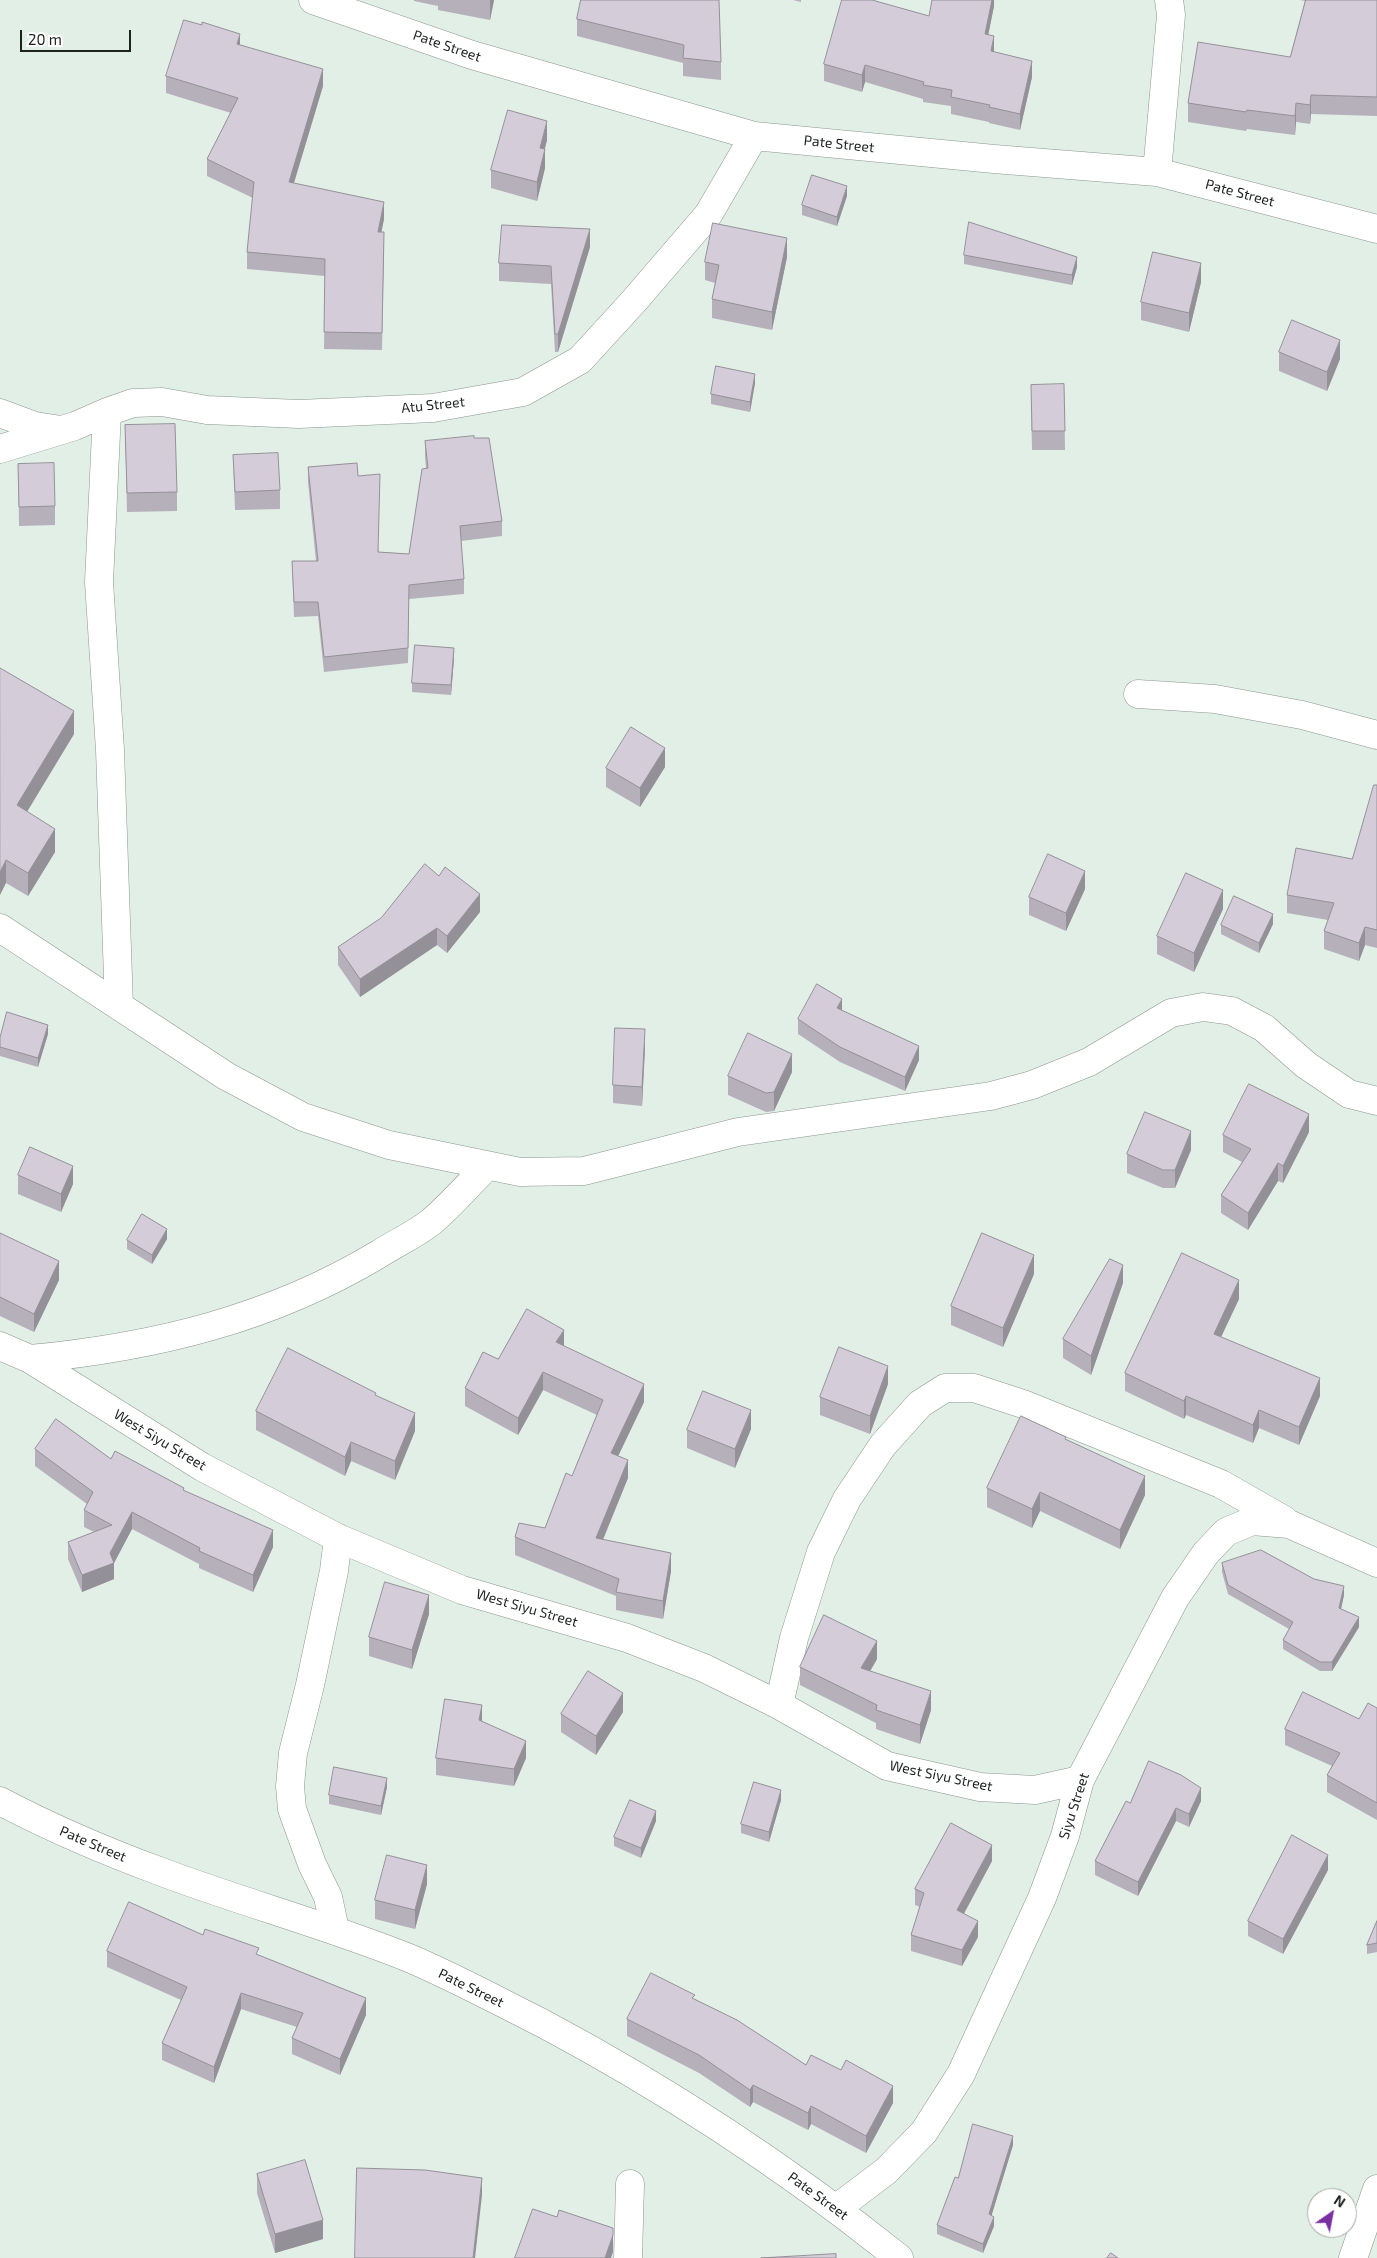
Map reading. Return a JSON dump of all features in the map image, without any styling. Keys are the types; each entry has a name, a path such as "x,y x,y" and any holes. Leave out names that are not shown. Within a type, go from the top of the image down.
{"street":[{"name":"Pate Street","path":"313,0 472,55 754,136 994,159 1157,172 1377,229"},
{"path":"1157,172 1171,15 1169,0"},
{"name":"Atu Street","path":"0,449 75,426 133,403 162,402 207,410 299,414 433,408 523,392 580,360 634,302 708,215 754,136"},
{"path":"0,412 35,426 61,430"},
{"path":"107,412 99,582 110,750 118,1006"},
{"path":"1138,694 1215,699 1302,715 1377,735"},
{"path":"0,928 226,1076 303,1117 389,1145 520,1172 584,1171 738,1132 991,1096 1032,1086 1090,1062 1171,1013 1203,1007 1232,1011 1264,1028 1306,1065 1349,1094 1377,1101"},
{"path":"30,1359 90,1353 150,1342 211,1328 290,1300 355,1268 430,1223 487,1166"},
{"name":"West Siyu Street","path":"0,1346 30,1359 202,1467 338,1538 462,1590 627,1638 704,1668 779,1705 886,1766 980,1787 1034,1790 1080,1780"},
{"path":"779,1705 794,1638 821,1552 847,1499 884,1446 920,1404 945,1388 974,1388 1023,1404 1221,1484 1289,1524"},
{"name":"Siyu Street","path":"837,2208 886,2171 924,2132 961,2074 1042,1898 1064,1836 1080,1780 1175,1598 1206,1553 1226,1532 1252,1521 1289,1524 1377,1563"},
{"path":"335,1930 328,1896 312,1864 292,1809 290,1786 293,1753 310,1685 334,1571 338,1538"},
{"name":"Pate Street","path":"0,1802 39,1821 159,1871 335,1930 411,1959 496,2000 598,2053 716,2124 837,2208 899,2258"},
{"path":"628,2258 630,2184"},
{"path":"1353,2258 1377,2189"}],"building":[{"path":"581,0 719,0 721,62 683,58 684,45 577,19"},
{"path":"842,0 872,0 929,16 932,0 992,0 985,34 994,36 991,51 1032,61 1020,114 989,107 990,105 951,97 952,90 923,85 924,82 865,65 862,75 824,64"},
{"path":"1306,0 1377,0 1377,97 1311,95 1310,105 1296,103 1295,116 1247,110 1246,112 1188,103 1198,42 1290,57"},
{"path":"184,20 202,25 202,22 240,34 237,44 323,69 289,182 384,202 378,232 384,232 382,333 324,332 325,259 247,252 254,182 207,159 238,98 166,76"},
{"path":"508,110 547,121 540,148 545,149 537,182 491,170"},
{"path":"812,175 847,186 837,217 802,205"},
{"path":"969,222 1077,257 1072,275 964,255"},
{"path":"713,223 787,238 772,312 712,299 719,265 705,262"},
{"path":"502,225 590,229 558,334 555,334 551,266 499,263"},
{"path":"1153,252 1201,263 1189,313 1141,302"},
{"path":"1292,320 1340,340 1327,372 1279,352"},
{"path":"716,366 755,374 750,402 711,394"},
{"path":"1064,384 1065,431 1032,431 1031,385"},
{"path":"175,424 177,492 127,493 125,425"},
{"path":"474,436 474,438 489,438 502,521 460,526 464,579 409,585 408,648 324,657 318,602 294,602 292,561 318,561 308,467 357,463 358,476 380,474 378,552 409,554 422,469 428,468 425,441"},
{"path":"278,453 280,490 235,492 233,455"},
{"path":"54,463 55,506 19,507 18,464"},
{"path":"415,645 454,648 451,685 412,683"},
{"path":"0,668 74,711 17,805 55,829 28,873 6,860 0,872"},
{"path":"631,727 665,748 640,788 606,768"},
{"path":"1374,785 1377,785 1377,930 1365,927 1359,943 1324,931 1334,903 1287,895 1296,848 1352,859"},
{"path":"1048,854 1085,871 1066,913 1029,897"},
{"path":"425,864 439,876 445,867 480,894 447,936 437,928 360,979 338,947 381,918"},
{"path":"1186,873 1223,890 1194,953 1157,936"},
{"path":"1234,896 1273,914 1259,943 1221,925"},
{"path":"817,984 842,999 837,1008 919,1046 905,1077 840,1047 798,1019"},
{"path":"7,1012 48,1025 38,1058 0,1047 0,1038"},
{"path":"615,1028 645,1029 642,1087 613,1085"},
{"path":"748,1033 792,1054 774,1092 766,1093 728,1076"},
{"path":"1249,1084 1309,1114 1283,1166 1278,1163 1248,1213 1221,1195 1251,1149 1223,1135"},
{"path":"1145,1112 1191,1131 1175,1170 1163,1170 1127,1154"},
{"path":"30,1147 73,1166 61,1194 18,1175"},
{"path":"142,1214 167,1229 152,1255 127,1240"},
{"path":"0,1233 59,1261 34,1314 0,1297"},
{"path":"982,1233 1034,1255 1003,1328 951,1306"},
{"path":"1182,1253 1239,1280 1214,1334 1320,1378 1299,1427 1259,1410 1253,1425 1186,1396 1184,1401 1125,1373"},
{"path":"1110,1259 1123,1265 1091,1356 1063,1339"},
{"path":"527,1309 564,1330 556,1342 644,1384 611,1453 628,1460 596,1538 671,1553 663,1601 616,1592 619,1579 515,1537 519,1523 545,1528 566,1473 572,1476 603,1400 543,1372 518,1418 465,1388 483,1352 498,1359"},
{"path":"839,1347 888,1366 870,1416 820,1397"},
{"path":"288,1348 376,1393 375,1395 415,1413 395,1461 351,1442 345,1457 256,1411"},
{"path":"703,1391 751,1410 735,1449 687,1430"},
{"path":"1021,1416 1066,1437 1065,1439 1145,1476 1120,1530 1040,1492 1032,1509 987,1488"},
{"path":"56,1419 111,1459 115,1451 184,1488 183,1490 273,1530 253,1575 199,1551 200,1548 132,1512 110,1553 114,1563 82,1575 68,1542 112,1525 84,1510 93,1492 35,1449"},
{"path":"1261,1550 1314,1579 1344,1586 1339,1608 1359,1617 1332,1662 1320,1662 1283,1640 1293,1622 1228,1585 1222,1563"},
{"path":"385,1582 429,1595 412,1650 369,1637"},
{"path":"824,1615 877,1641 861,1668 931,1691 920,1725 876,1710 877,1705 800,1667"},
{"path":"588,1671 623,1693 596,1736 561,1714"},
{"path":"1303,1692 1359,1719 1368,1703 1377,1708 1377,1803 1327,1775 1340,1753 1285,1729"},
{"path":"445,1699 482,1705 479,1720 526,1741 514,1769 436,1758"},
{"path":"1149,1761 1181,1775 1201,1788 1189,1814 1176,1808 1138,1882 1095,1861 1126,1801 1130,1803"},
{"path":"334,1767 387,1778 381,1806 329,1795"},
{"path":"754,1782 781,1790 769,1832 741,1824"},
{"path":"630,1800 656,1811 641,1848 614,1837"},
{"path":"951,1823 992,1845 957,1910 978,1921 962,1950 911,1935 924,1893 915,1889"},
{"path":"1292,1835 1328,1855 1283,1939 1248,1921"},
{"path":"387,1855 427,1865 415,1910 375,1900"},
{"path":"129,1902 203,1935 205,1929 259,1948 256,1954 366,1998 340,2059 292,2038 303,2013 241,1993 214,2067 162,2043 187,1987 107,1951"},
{"path":"1377,1921 1377,1943 1367,1945"},
{"path":"651,1973 695,1995 692,1998 737,2020 806,2065 811,2055 841,2070 846,2060 893,2086 866,2136 811,2106 808,2113 753,2085 750,2090 699,2055 627,2019"},
{"path":"973,2124 1013,2136 989,2214 994,2217 983,2244 937,2225 955,2177 958,2178"},
{"path":"305,2160 323,2220 275,2234 257,2174"},
{"path":"357,2168 425,2170 482,2178 473,2258 355,2258"},
{"path":"533,2209 557,2217 559,2210 613,2228 613,2235 605,2258 515,2258"},
{"path":"1111,2253 1118,2258 1107,2258"},
{"path":"836,2254 836,2258 761,2258"}]}
